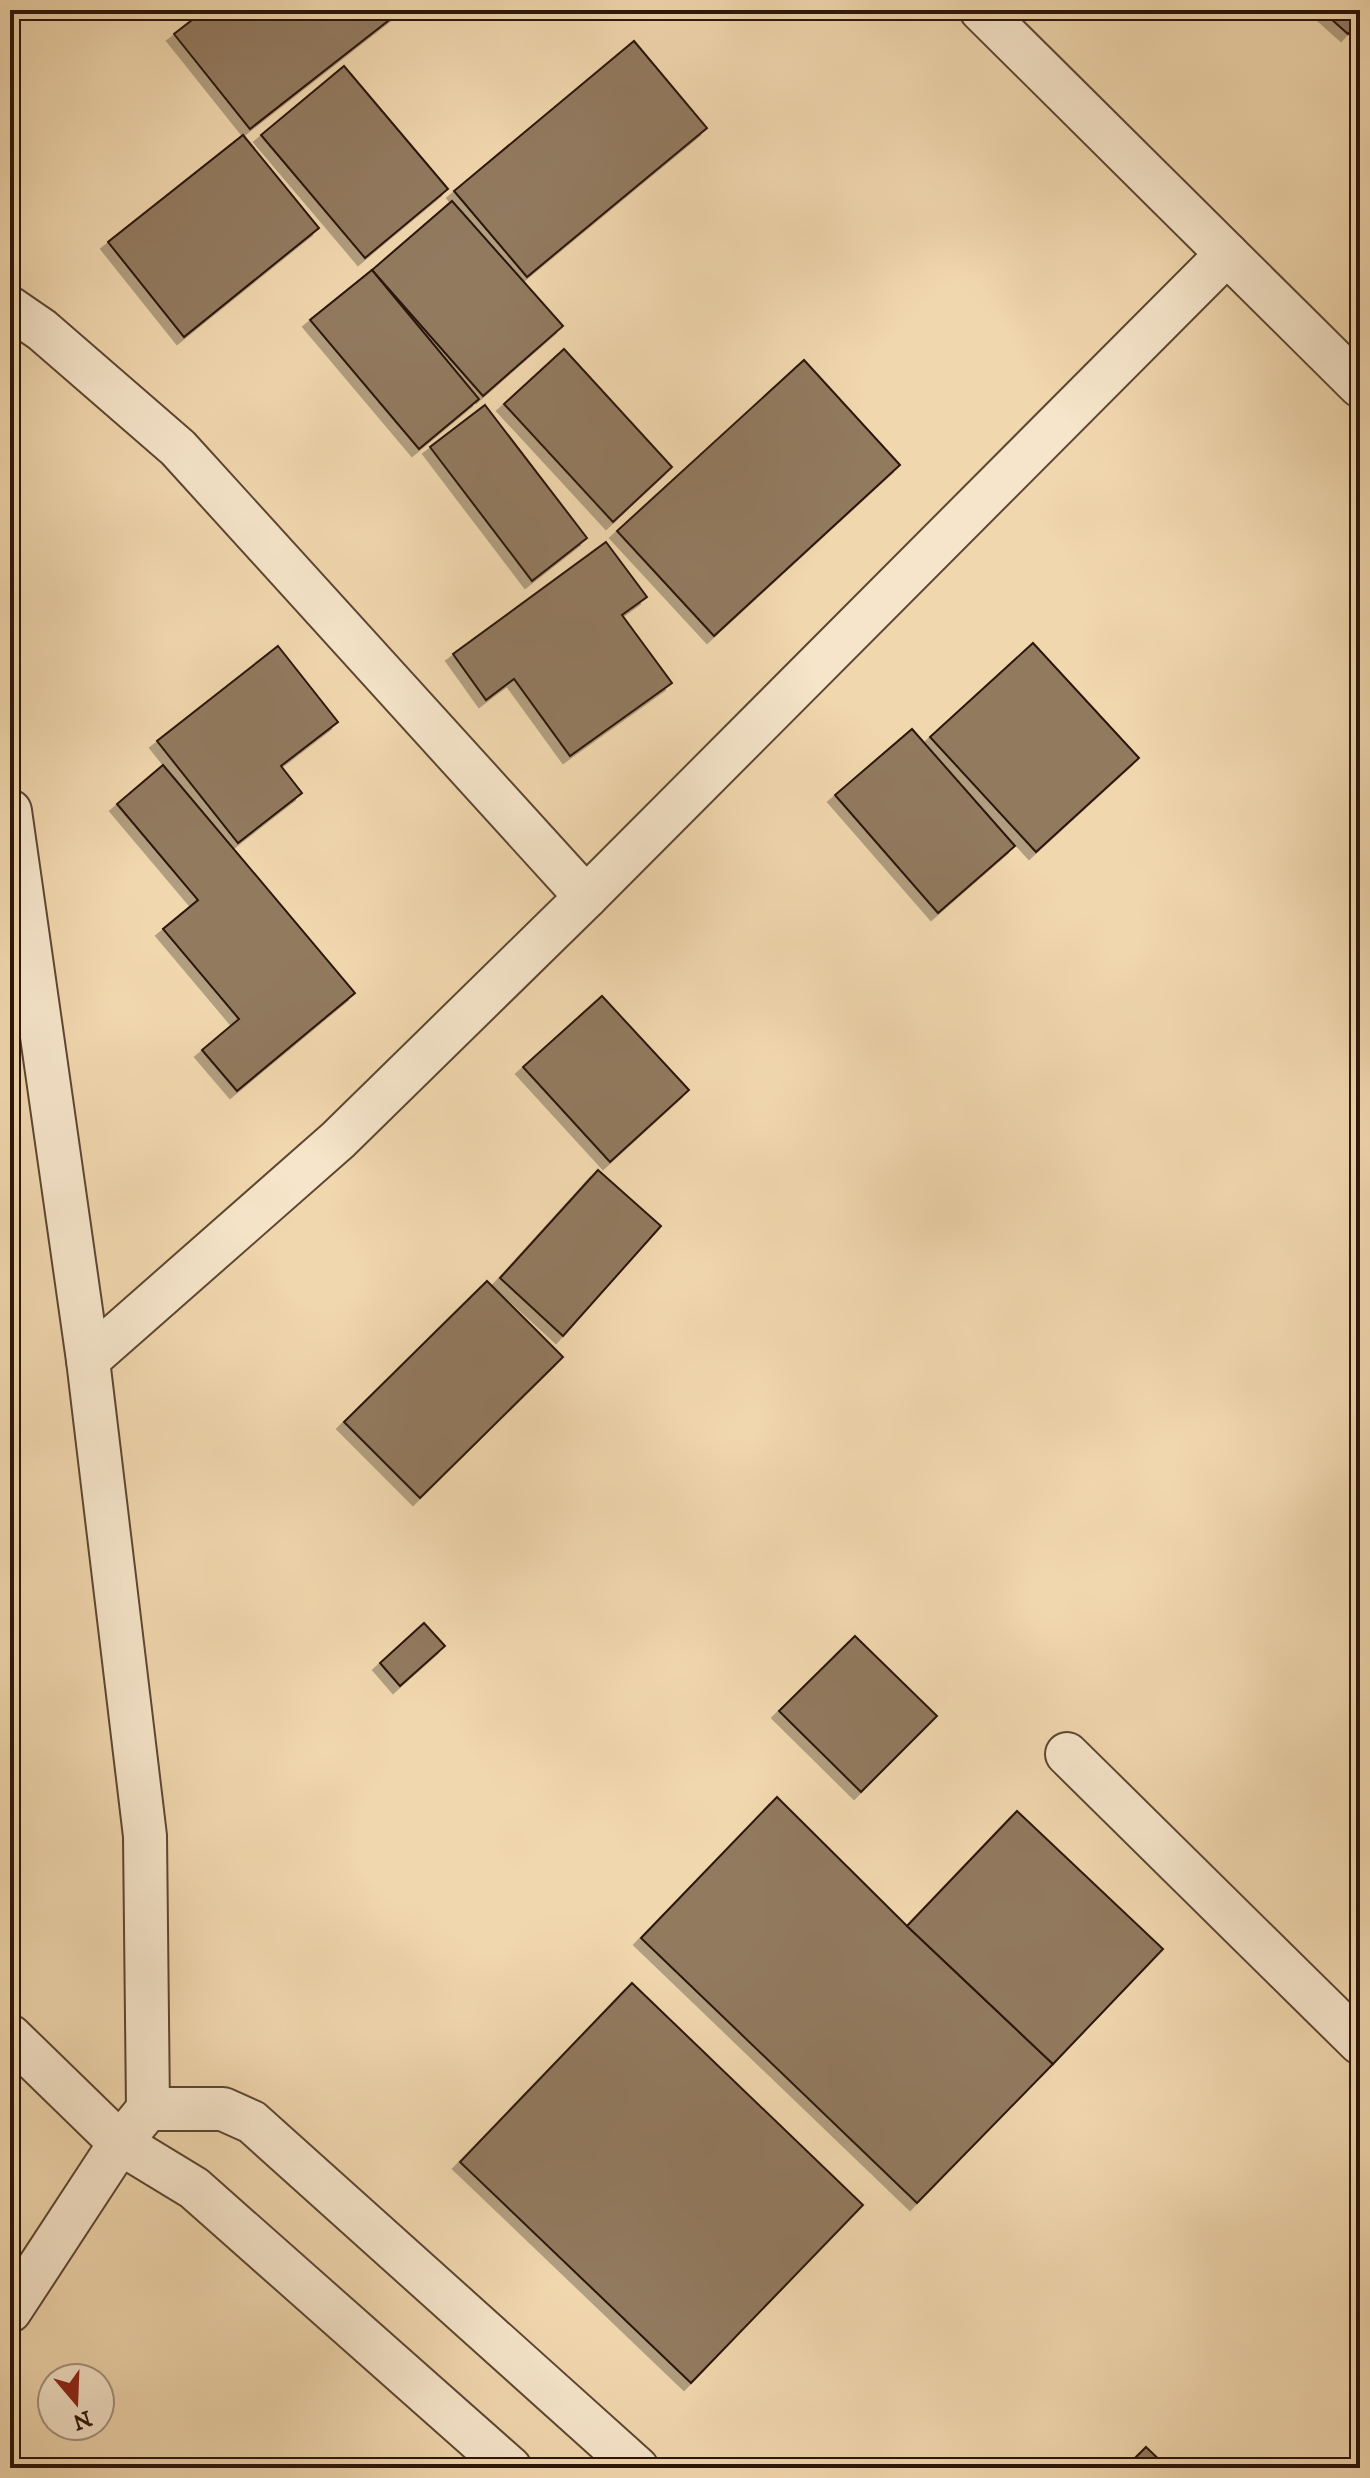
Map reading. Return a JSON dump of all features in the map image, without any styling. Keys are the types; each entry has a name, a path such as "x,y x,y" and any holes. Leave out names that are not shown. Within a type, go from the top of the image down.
{"street":[{"path":"981,10 1360,386"},
{"path":"88,1360 338,1140 586,897 1227,254"},
{"path":"10,308 42,330 178,448 586,897"},
{"path":"10,811 88,1360 145,1836 148,2109 120,2143 10,2311"},
{"path":"1067,1754 1360,2043"},
{"path":"10,2036 120,2143 194,2188 510,2468"},
{"path":"148,2109 223,2109 252,2122 616,2461"}],"building":[{"path":"205,10 402,10 250,129 174,34"},
{"path":"1321,10 1360,10 1360,21 1348,34"},
{"path":"634,41 707,128 527,277 454,191"},
{"path":"344,66 448,189 365,258 261,135"},
{"path":"243,135 319,228 184,337 108,242"},
{"path":"452,201 563,326 483,396 372,270"},
{"path":"372,270 479,399 419,449 310,320"},
{"path":"564,349 672,467 613,522 504,404"},
{"path":"804,360 900,465 714,636 617,531"},
{"path":"485,405 587,538 532,581 430,447"},
{"path":"606,542 647,597 622,615 672,683 570,756 514,679 486,700 453,654"},
{"path":"1033,643 1139,758 1036,852 930,737"},
{"path":"278,646 338,722 281,766 302,793 238,843 157,741"},
{"path":"912,729 1015,846 938,913 835,795"},
{"path":"163,765 355,993 237,1091 202,1050 239,1019 163,929 198,900 117,804"},
{"path":"602,996 689,1090 610,1162 523,1067"},
{"path":"598,1170 661,1226 563,1336 500,1278"},
{"path":"487,1281 563,1357 420,1498 344,1422"},
{"path":"424,1623 445,1646 400,1686 380,1663"},
{"path":"855,1636 937,1716 861,1792 779,1711"},
{"path":"777,1797 1053,2064 917,2203 641,1938"},
{"path":"1017,1811 1163,1949 1053,2064 907,1926"},
{"path":"632,1983 863,2205 691,2383 460,2162"},
{"path":"1146,2447 1168,2468 1125,2468"}]}
